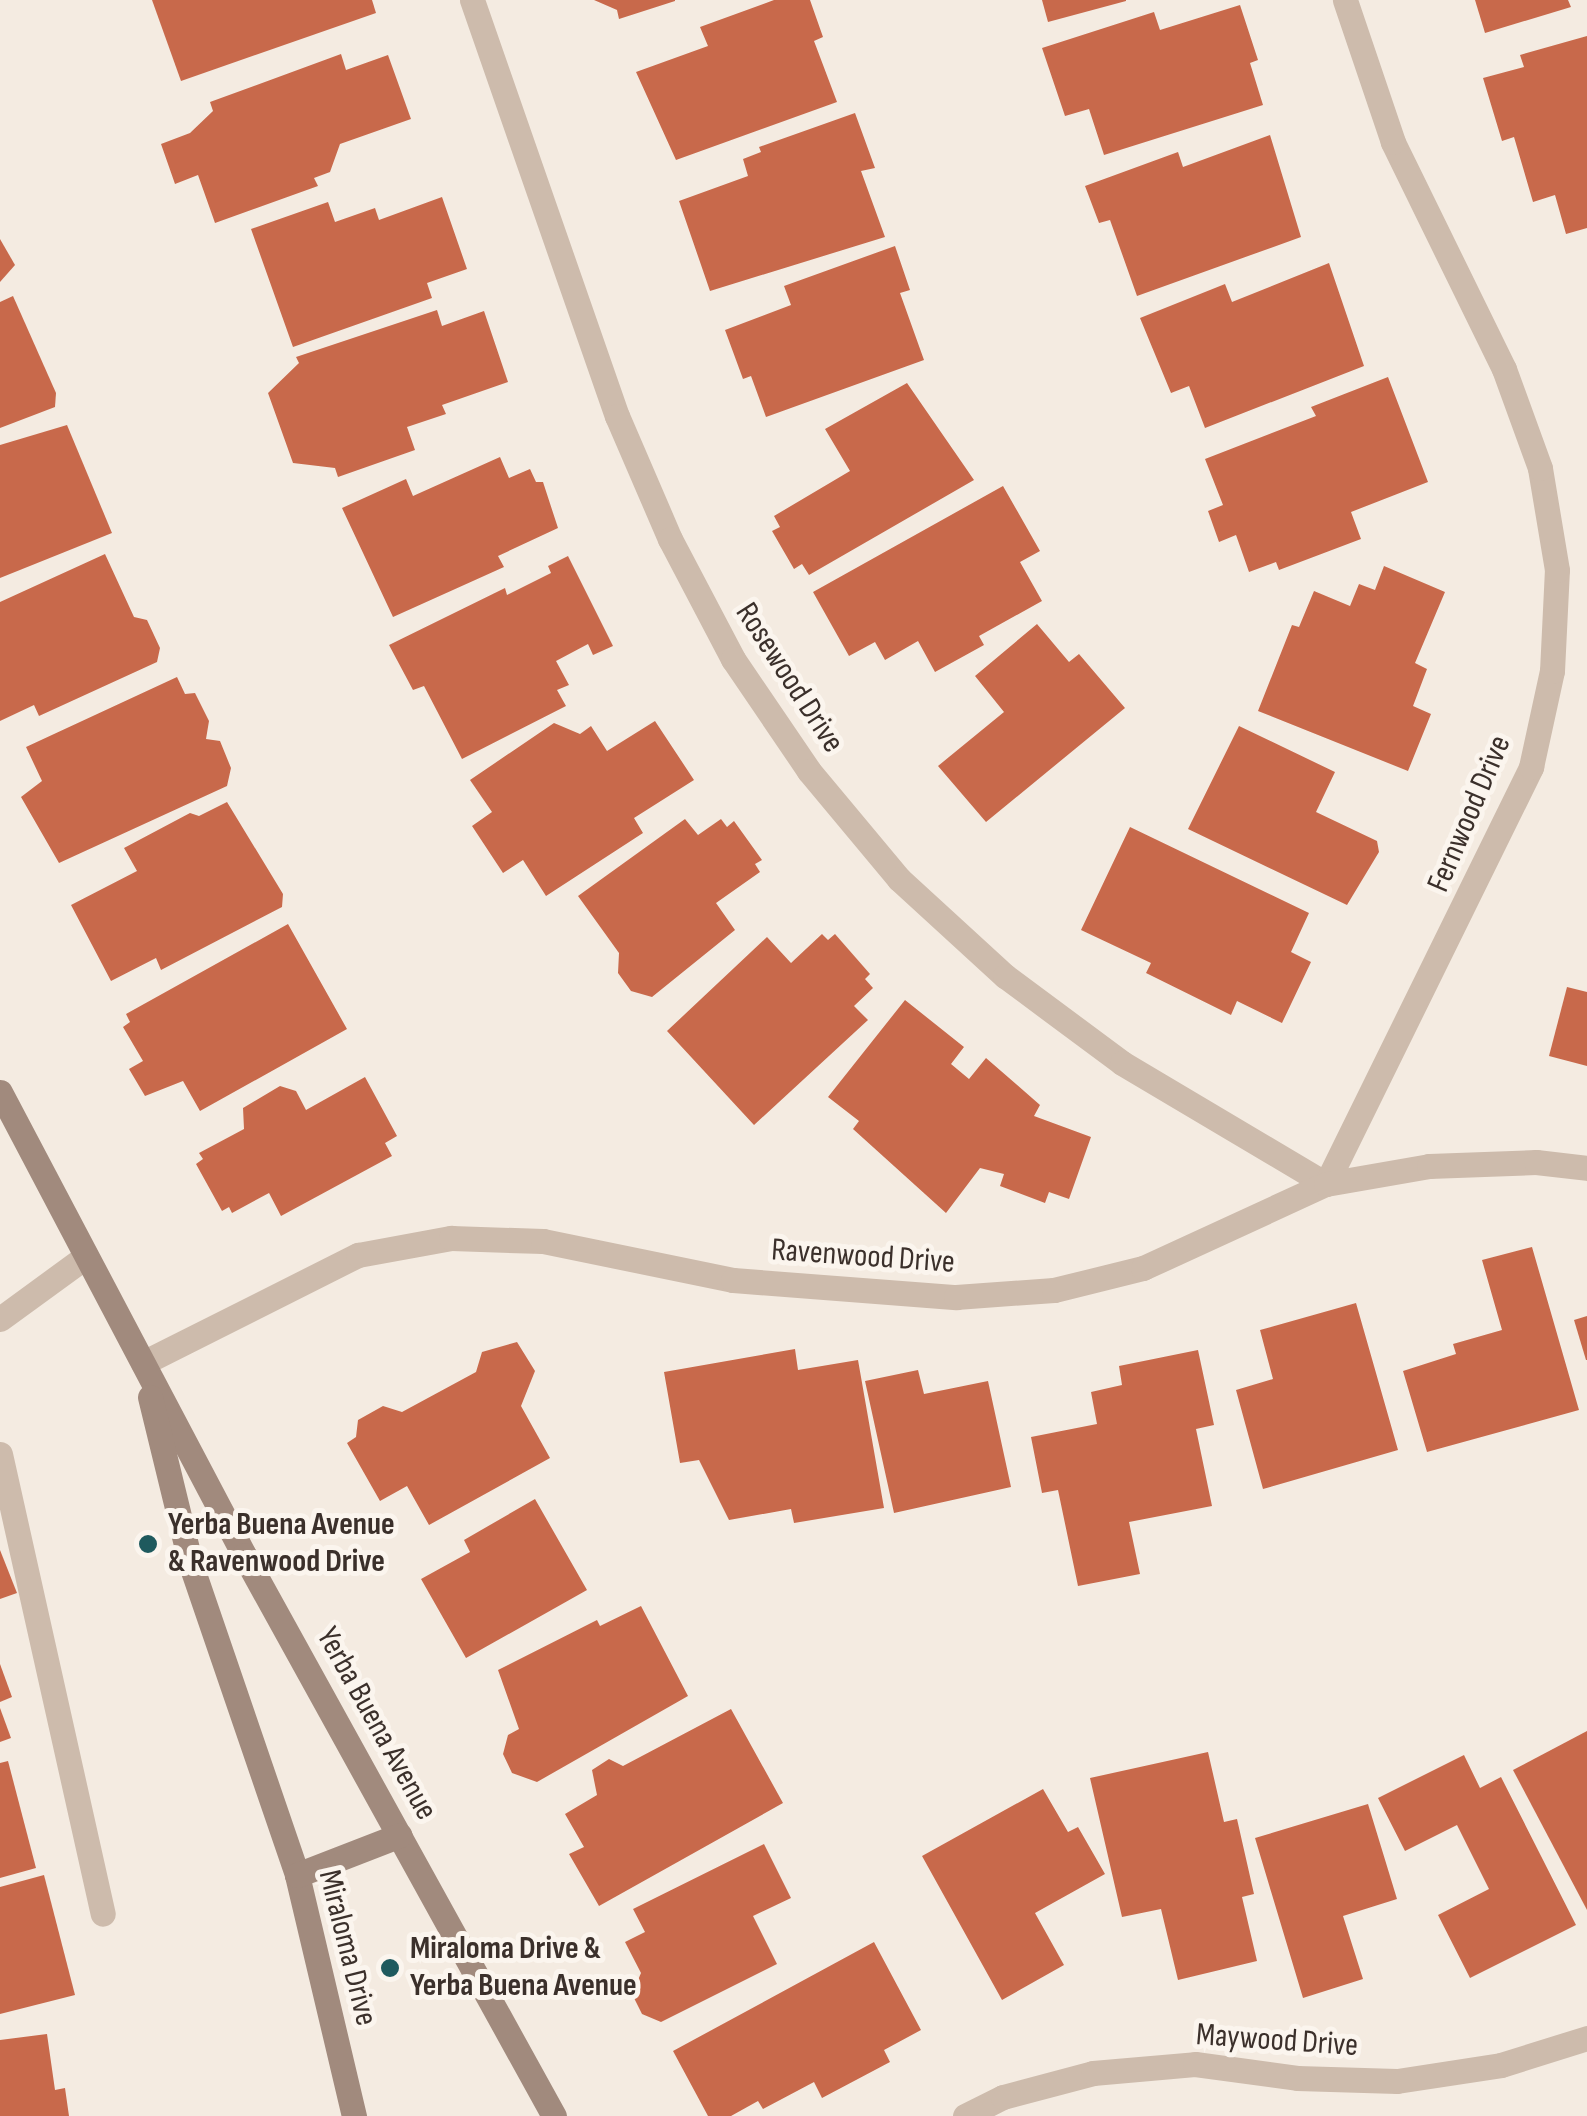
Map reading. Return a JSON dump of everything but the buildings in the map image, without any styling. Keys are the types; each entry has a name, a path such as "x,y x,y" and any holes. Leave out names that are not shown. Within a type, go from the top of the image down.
{"street":[{"name":"Rosewood Drive","path":"472,0 617,416 670,539 733,659 809,771 899,880 1006,976 1122,1063 1326,1184"},
{"name":"Fernwood Drive","path":"1326,1184 1531,767 1552,672 1557,570 1540,468 1504,369 1393,142 1346,0"},
{"name":"Yerba Buena Avenue","path":"0,1092 85,1257 554,2116"},
{"name":"Ravenwood Drive","path":"143,1363 358,1255 451,1238 544,1241 752,1282 956,1297 1054,1290 1142,1268 1326,1184 1429,1166 1536,1162 1587,1168"},
{"path":"0,1319 85,1257"},
{"name":"Yerba Buena Avenue","path":"143,1363 191,1565 268,1799"},
{"path":"0,1454 103,1914"},
{"name":"Miraloma Drive","path":"268,1799 296,1876 354,2116"},
{"path":"296,1876 400,1835"},
{"name":"Maywood Drive","path":"965,2116 1003,2097 1094,2073 1195,2064 1298,2078 1397,2081 1501,2064 1587,2038"}],"place":[{"name":"Yerba Buena Avenue & Ravenwood Drive","path":"148,1544"},
{"name":"Miraloma Drive & Yerba Buena Avenue","path":"390,1968"}]}
